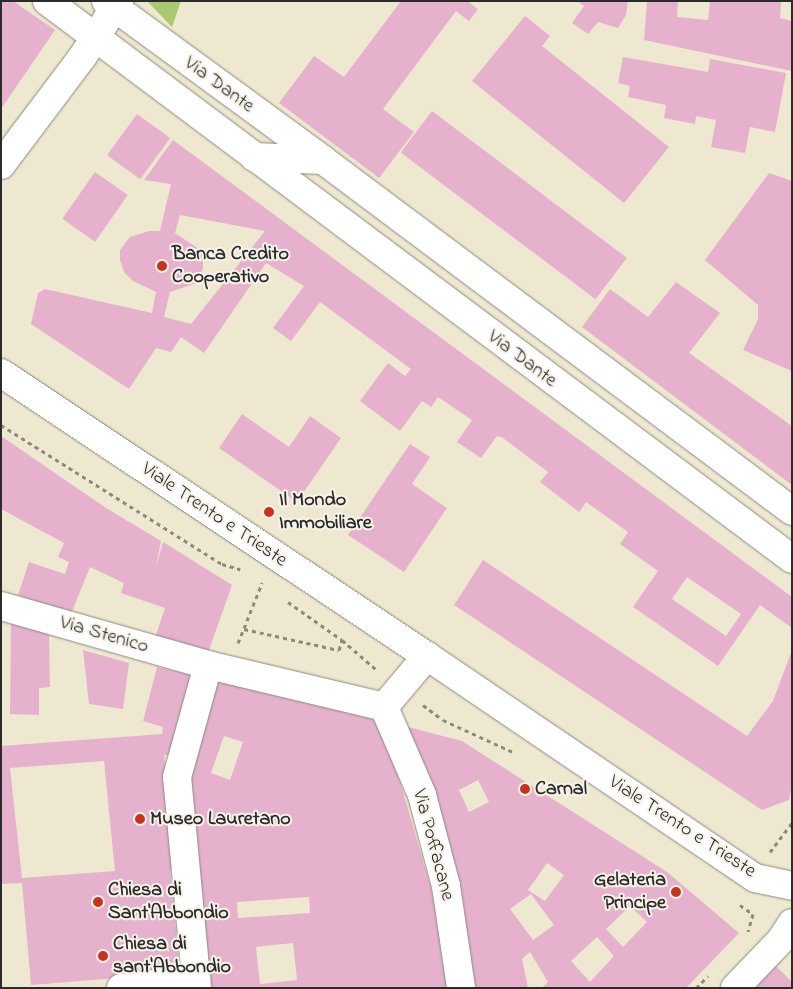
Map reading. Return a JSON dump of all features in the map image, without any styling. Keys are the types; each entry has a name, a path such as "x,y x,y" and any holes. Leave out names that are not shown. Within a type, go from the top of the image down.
{"street":[{"name":"Via Dante","path":"47,1 792,559"},
{"name":"Via Dante","path":"96,38 113,4 792,511"},
{"path":"1,165 96,38"},
{"path":"254,157 323,160"},
{"name":"Viale Trento e Trieste","path":"1,374 427,656 755,878 792,886"},
{"name":"Via Stenico","path":"1,606 218,666"},
{"path":"122,988 197,984 176,777 218,666 384,708 427,656"},
{"name":"Via Poffacane","path":"384,708 422,795 446,886 461,988"},
{"path":"735,988 781,940 792,923"}],"path":[{"path":"218,666 244,628 262,583"},
{"path":"244,628 338,650 342,640"},
{"path":"778,839 792,823"}],"green space":[{"path":"181,1 172,27 148,2"}],"building":[{"path":"1,1 13,1 55,30 1,109"},
{"path":"401,1 467,1 478,9 469,21 456,11 383,109 414,132 379,178 279,103 314,56 344,77"},
{"path":"577,1 628,1 626,15 618,28 598,22 588,34 572,23 584,6"},
{"path":"647,1 678,1 677,17 708,20 710,1 781,1 780,18 792,21 792,71 644,40"},
{"path":"525,16 550,36 542,46 669,147 624,203 472,81"},
{"path":"623,57 708,72 710,59 786,73 775,132 750,127 745,153 711,147 716,120 696,116 695,124 664,118 666,105 628,97 630,86 618,83"},
{"path":"432,111 627,258 596,299 401,153"},
{"path":"137,114 170,138 140,179 107,155"},
{"path":"173,140 792,597 792,628 760,605 718,666 633,607 658,571 620,544 628,532 586,502 579,512 540,482 548,472 503,438 497,436 481,458 457,442 472,420 438,397 431,407 422,401 400,431 360,401 388,363 405,376 411,369 320,302 291,341 273,328 304,286 266,263 204,353 181,337 171,352 156,348 129,389 31,324 38,293 45,289 152,313 156,292 133,281 124,272 120,260 120,250 130,237 149,231 160,231 171,184 144,180","holes":["180,215 265,231 191,324 164,317 170,292 194,284 203,269 203,256 199,249 175,233","687,577 741,614 726,636 672,599"]},
{"path":"95,172 128,195 95,242 62,219"},
{"path":"769,173 792,181 792,371 743,350 758,319 758,305 705,260"},
{"path":"676,282 720,313 689,353 792,426 792,485 582,327 610,289 648,317"},
{"path":"242,414 289,447 310,416 341,438 297,502 219,448"},
{"path":"1,436 106,508 161,541 156,567 163,542 232,585 208,653 155,638 165,608 121,593 124,583 90,567 71,614 18,595 29,562 65,574 69,562 58,557 64,543 1,509"},
{"path":"410,444 430,457 412,484 447,508 404,572 348,535"},
{"path":"483,560 747,736 773,701 792,650 792,785 789,800 762,810 454,605"},
{"path":"11,621 49,633 50,687 39,688 39,715 10,714"},
{"path":"83,650 129,663 123,709 89,704"},
{"path":"157,667 192,675 176,755 164,755 174,871 170,871 180,973 31,985 22,883 1,884 1,746 162,734 163,727 143,721","holes":["104,761 115,871 22,878 10,768"]},
{"path":"213,672 381,716 447,944 454,988 211,988 186,782","holes":["224,736 243,742 230,780 211,773","309,897 310,913 238,918 237,902","293,943 297,980 260,984 256,947"]},
{"path":"408,727 462,741 667,872 739,933 686,988 542,988 548,982 530,952 522,959 528,988 472,988 462,916","holes":["478,780 489,802 469,812 459,790","547,863 564,875 545,901 528,890","531,894 554,925 533,940 510,909","630,906 647,922 623,947 606,929","597,937 614,956 590,982 571,961"]},
{"path":"774,964 792,982 792,988 752,988"}],"place":[{"name":"Banca Credito Cooperativo","path":"162,266"},
{"name":"Il Mondo Immobiliare","path":"269,512"},
{"name":"Carnal","path":"525,789"},
{"name":"Museo Lauretano","path":"140,819"},
{"name":"Gelateria Principe","path":"676,892"},
{"name":"Chiesa di Sant'Abbondio","path":"98,902"},
{"name":"Chiesa di sant'Abbondio","path":"103,956"}]}
